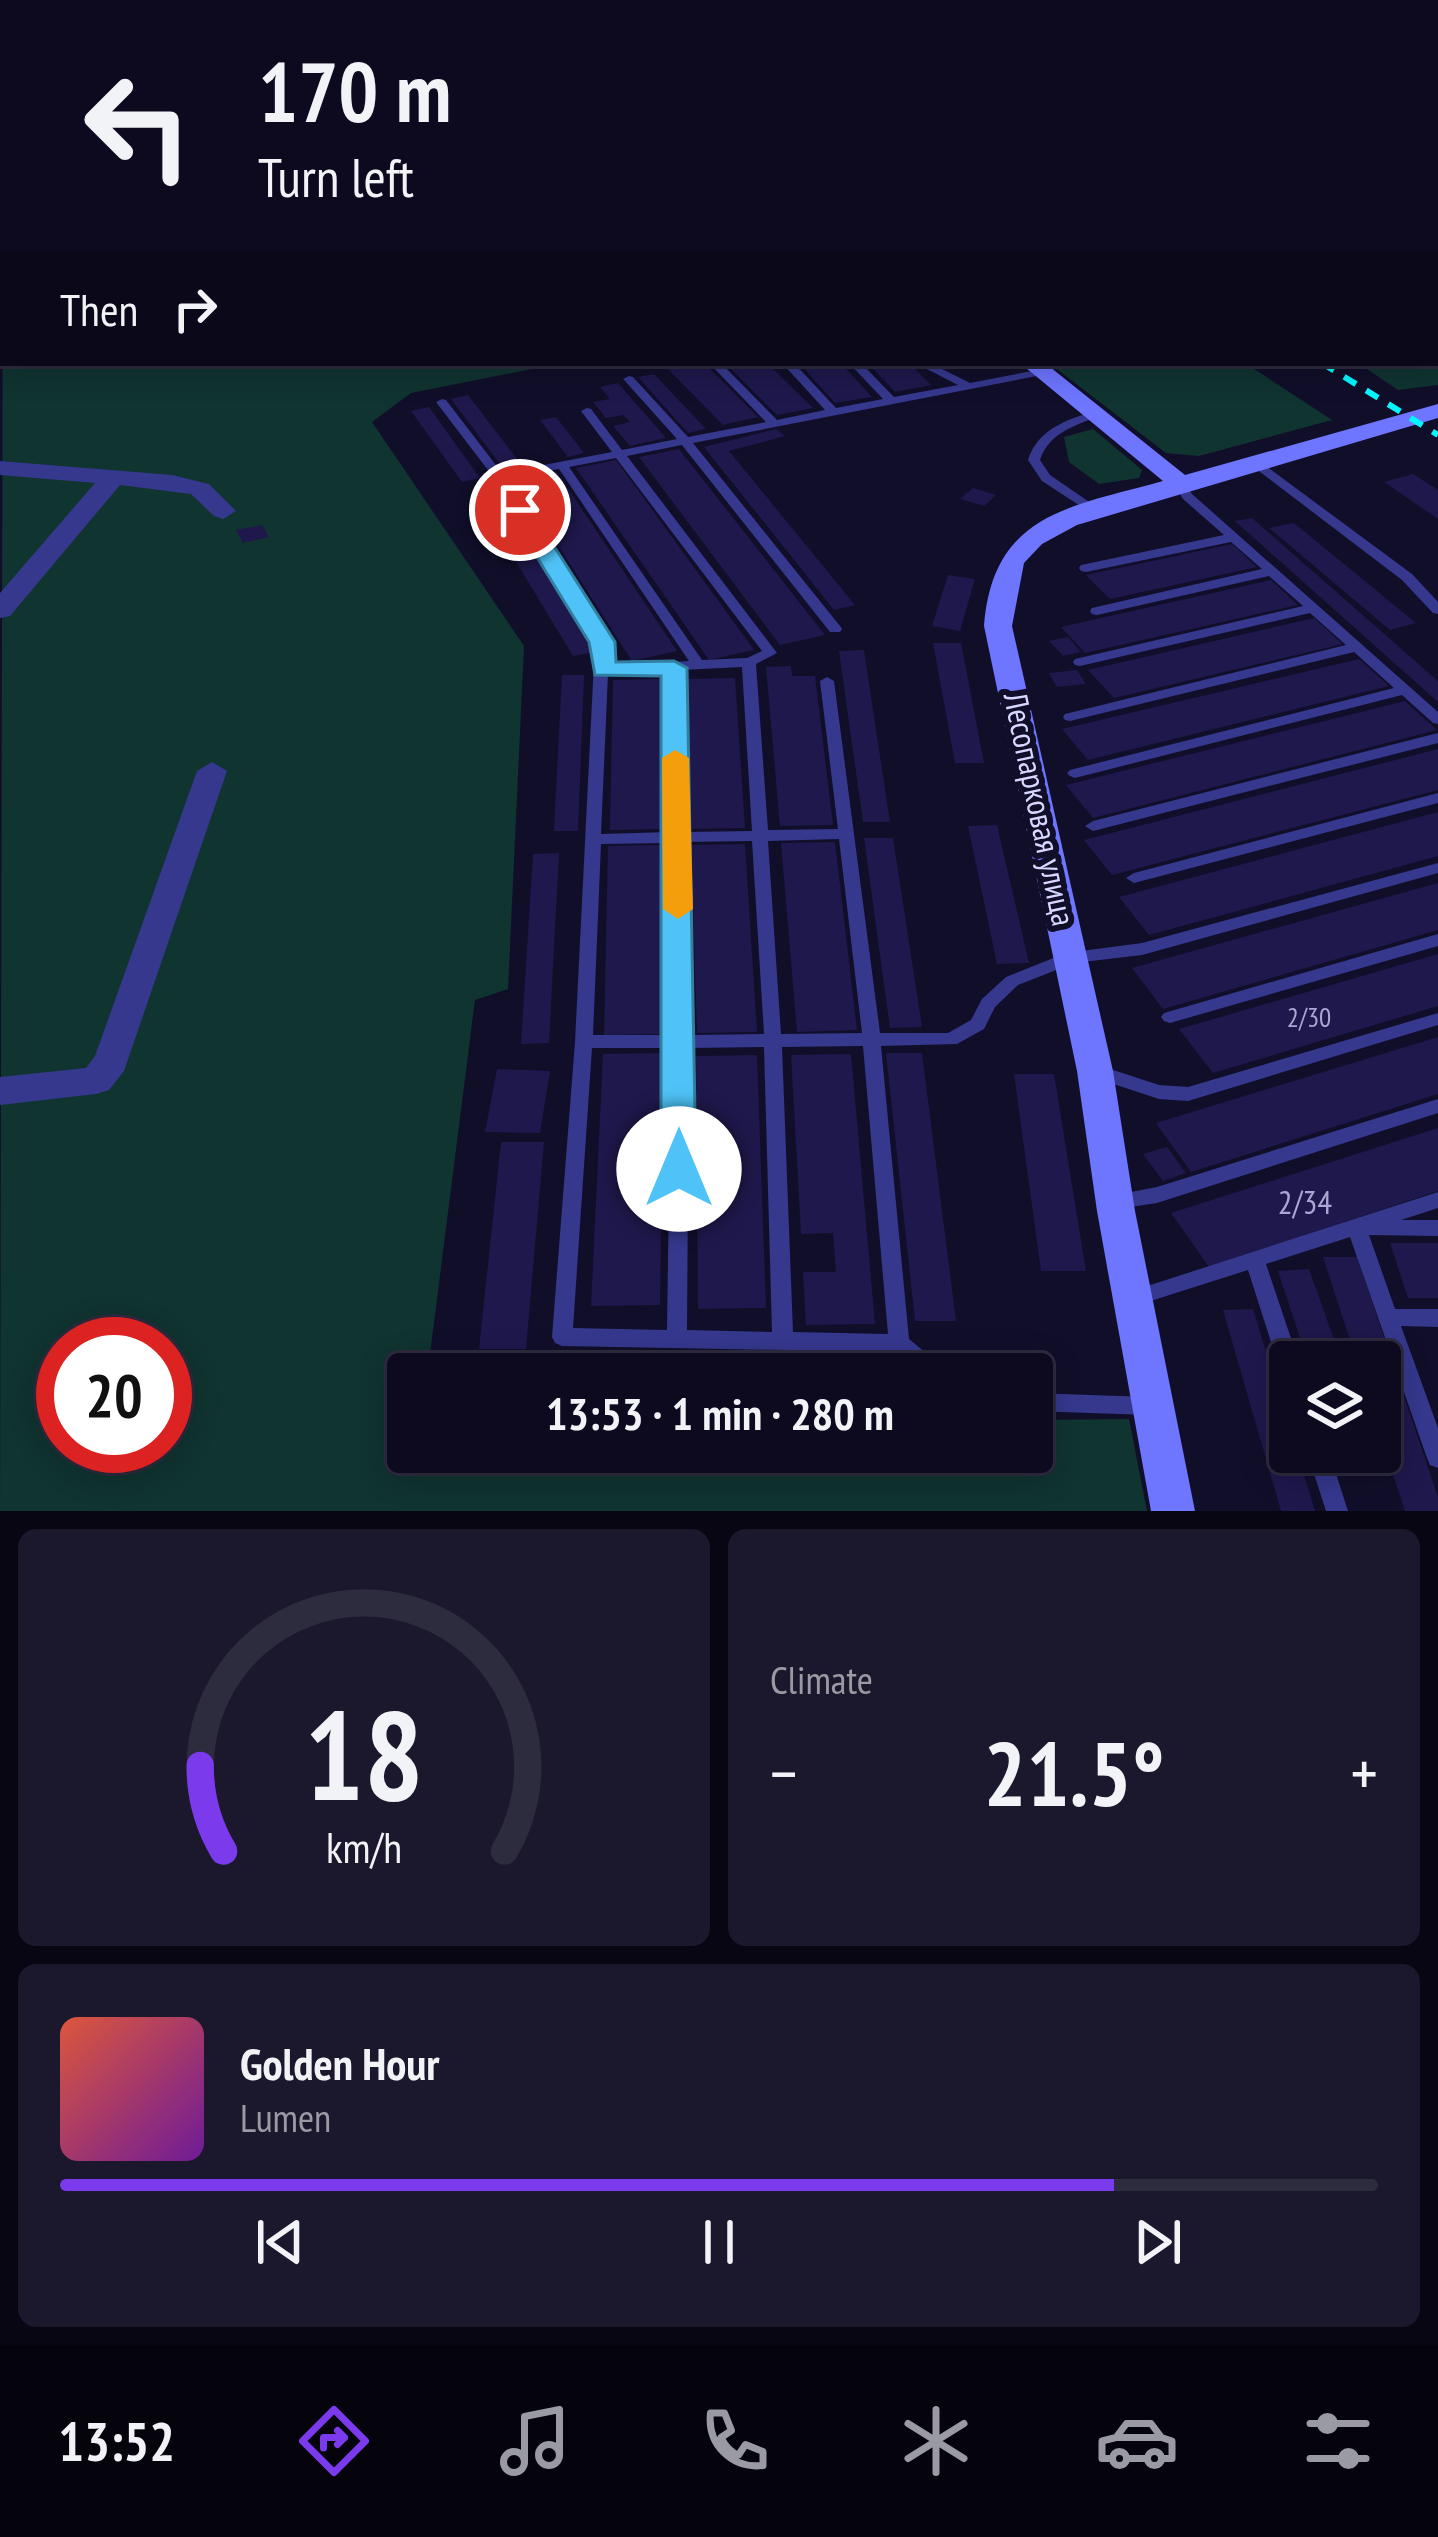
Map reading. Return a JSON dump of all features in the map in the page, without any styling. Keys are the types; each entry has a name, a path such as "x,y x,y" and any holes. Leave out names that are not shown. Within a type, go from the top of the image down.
{"street":[{"path":"1037,367 1179,482"},
{"name":"Лесопарковая улица","path":"1173,1511 1114,1202 1095,1071 998,626 999,587 1013,555 1044,529 1091,509 1438,411"},
{"path":"0,468 200,489 223,511"},
{"path":"0,610 114,477"},
{"path":"0,1091 96,1080 111,1062 212,771"}],"lane":[{"path":"718,366 774,423"},
{"path":"791,366 832,411"},
{"path":"858,366 890,400"},
{"path":"927,366 968,385"},
{"path":"499,477 968,385 1037,367"},
{"path":"629,379 685,440 835,629"},
{"path":"442,402 499,477 602,642 584,1042 562,1337 899,1343 911,1353"},
{"path":"587,411 770,653 749,662 604,670"},
{"path":"1091,509 1046,478 1034,460 1036,449 1054,430 1095,414"},
{"path":"1255,462 1407,577 1438,610"},
{"path":"562,465 700,667"},
{"path":"1179,482 1187,496 1438,720"},
{"path":"1086,568 1235,538"},
{"path":"1097,610 1272,571"},
{"path":"1080,662 1313,608"},
{"path":"1070,717 1358,647"},
{"path":"749,662 773,1042 783,1341"},
{"path":"674,668 680,1042 677,1339"},
{"path":"827,681 872,1042 899,1343"},
{"path":"1075,772 1405,690"},
{"path":"1094,826 1438,738"},
{"path":"1134,878 1438,798"},
{"path":"592,839 846,834"},
{"path":"584,1042 951,1039 978,1024 988,1003 1012,981 1072,957 1142,949 1438,868"},
{"path":"1170,1017 1438,940"},
{"path":"1095,1071 1159,1092 1188,1094 1438,1019"},
{"path":"1114,1202 1157,1195 1438,1106"},
{"path":"1132,1299 1438,1200"},
{"path":"1356,1227 1438,1228"},
{"path":"1356,1227 1431,1417 1438,1458"},
{"path":"1255,1259 1282,1341"},
{"path":"1388,1317 1438,1318"},
{"path":"1053,1403 1152,1406"},
{"path":"1325,1473 1337,1511"}],"green space":[{"path":"3,366 547,366 411,393 372,422 524,646 508,989 475,1000 430,1353 387,1353 387,1473 1053,1473 1053,1420 1129,1419 1147,1511 0,1511"},
{"path":"1053,366 1250,366 1332,420 1199,456 1166,453"},
{"path":"1362,366 1438,366 1438,385 1398,390"},
{"path":"1093,429 1142,470 1139,478 1099,484 1069,462 1064,437"}],"building":[{"path":"665,366 707,366 758,417 723,425"},
{"path":"728,366 770,366 813,408 777,415"},
{"path":"802,366 844,366 872,397 835,403"},
{"path":"871,366 912,366 931,385 895,392"},
{"path":"654,374 706,429 688,433 638,377"},
{"path":"618,383 666,438 630,446 613,426 630,422 623,415 606,418 593,402 610,399 600,387"},
{"path":"468,395 521,464 503,468 451,399"},
{"path":"429,407 480,478 462,482 411,411"},
{"path":"556,417 584,453 568,457 540,420"},
{"path":"776,429 785,436 729,451 855,605 834,610 704,447"},
{"path":"679,449 825,635 780,645 639,457"},
{"path":"616,460 754,650 709,660 576,468"},
{"path":"557,472 677,651 632,661 516,480"},
{"path":"1413,474 1438,490 1438,519 1384,482"},
{"path":"973,488 996,495 984,506 960,499"},
{"path":"496,493 594,652 573,656 477,497"},
{"path":"1252,518 1438,681 1438,702 1235,521"},
{"path":"1294,523 1416,623 1390,630 1269,528"},
{"path":"262,525 269,537 243,543 236,530"},
{"path":"1232,544 1257,567 1110,599 1086,575"},
{"path":"948,575 975,579 960,631 932,626"},
{"path":"1271,580 1298,605 1085,653 1061,627"},
{"path":"1314,618 1343,644 1114,698 1088,670"},
{"path":"1068,637 1081,652 1063,656 1049,641"},
{"path":"933,643 961,643 984,763 955,763"},
{"path":"864,650 890,822 863,822 839,651"},
{"path":"1359,659 1389,686 1088,760 1062,729"},
{"path":"791,666 792,676 815,676 833,825 780,826 766,667"},
{"path":"1077,670 1086,684 1057,687 1049,673"},
{"path":"562,675 584,675 578,831 554,831"},
{"path":"735,678 745,828 692,829 687,679"},
{"path":"662,679 664,829 610,830 613,680"},
{"path":"1405,701 1437,730 1093,818 1066,785"},
{"path":"1438,749 1438,790 1112,875 1084,840"},
{"path":"1438,812 1438,856 1149,935 1119,897"},
{"path":"997,825 1029,963 997,964 968,826"},
{"path":"864,838 893,838 922,1027 890,1028"},
{"path":"835,842 857,1030 797,1032 781,843"},
{"path":"745,844 757,1032 697,1033 691,845"},
{"path":"662,845 665,1034 604,1035 608,846"},
{"path":"559,853 549,1043 521,1044 533,854"},
{"path":"1438,883 1438,930 1163,1009 1132,968"},
{"path":"1438,954 1438,1006 1213,1073 1179,1029"},
{"path":"1438,1037 1438,1094 1191,1172 1156,1123"},
{"path":"663,1053 660,1305 591,1306 603,1054"},
{"path":"886,1053 922,1053 956,1321 915,1321"},
{"path":"851,1054 875,1324 806,1325 803,1272 836,1272 833,1233 801,1234 791,1055"},
{"path":"757,1055 766,1308 698,1309 696,1056"},
{"path":"497,1069 550,1071 540,1133 485,1132"},
{"path":"1014,1074 1054,1074 1086,1271 1041,1271"},
{"path":"1438,1128 1438,1191 1209,1267 1171,1213"},
{"path":"501,1142 544,1142 526,1349 479,1349"},
{"path":"1167,1147 1186,1173 1163,1181 1143,1154"},
{"path":"1390,1243 1438,1243 1438,1298 1408,1298"},
{"path":"1323,1257 1357,1257 1385,1341 1350,1341"},
{"path":"1309,1269 1335,1341 1301,1341 1278,1271"},
{"path":"1253,1309 1269,1361 1269,1469 1223,1310"},
{"path":"1401,1387 1438,1497 1438,1511 1405,1511 1393,1473 1401,1473"},
{"path":"1270,1473 1303,1473 1315,1511 1281,1511"}],"railway":[{"path":"1327,366 1438,435"}],"slow traffic":[{"path":"675,758 678,909"}],"route":[{"path":"520,510 602,642 604,670 674,668 679,1169"}]}
